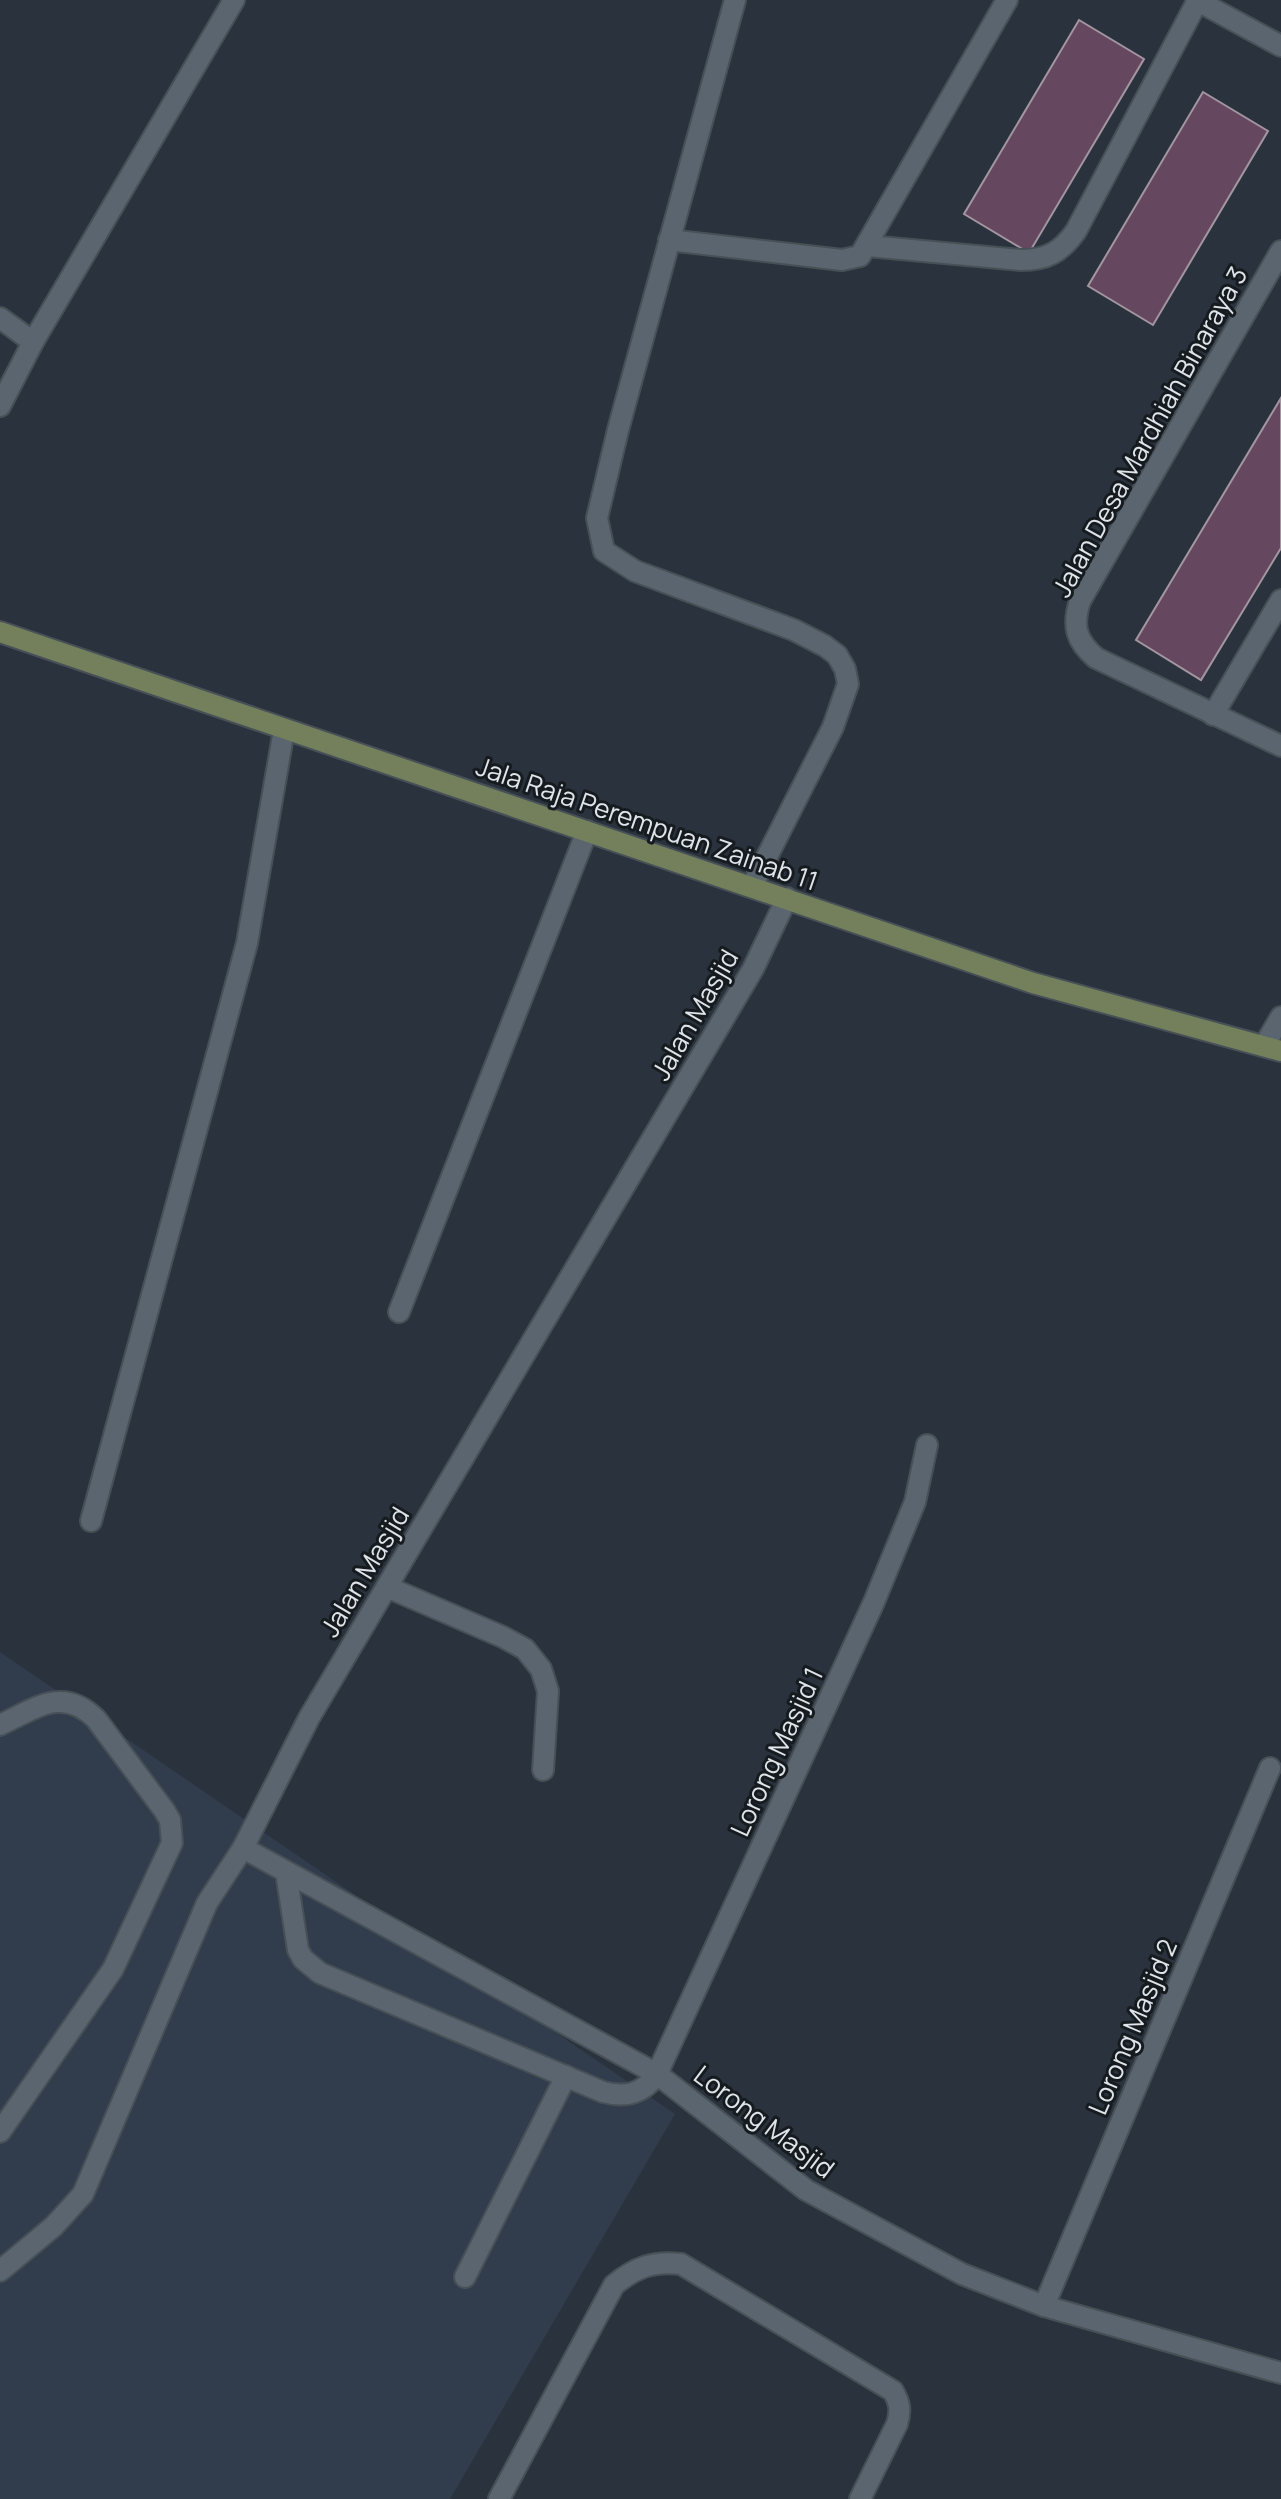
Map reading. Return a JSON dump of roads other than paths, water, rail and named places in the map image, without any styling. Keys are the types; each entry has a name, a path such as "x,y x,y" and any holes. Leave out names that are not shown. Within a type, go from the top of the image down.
{"main road":[{"name":"Jala Raja Perempuan Zainab 11","path":"0,632 1033,983 1273,1048"}],"street":[{"path":"0,406 33,342 234,0"},
{"path":"735,0 597,518 604,551 635,571 794,630 837,655 845,669 848,684 844,699 752,886"},
{"path":"669,240 842,260 860,256 1007,0"},
{"path":"868,246 1038,260 1054,254 1067,245 1197,0 1281,46"},
{"name":"Jalan Desa Mardhiah Binaraya 3","path":"1281,251 1080,601 1075,616 1076,633 1083,647 1117,670 1281,746"},
{"path":"0,318 33,342"},
{"path":"1213,715 1281,600"},
{"path":"91,1521 247,943 284,730"},
{"path":"399,1312 587,831"},
{"name":"Jalan Masjid","path":"0,2271 54,2226 83,2194 207,1903 243,1848 309,1718 753,969 787,898"},
{"path":"1273,1048 1281,1017"},
{"name":"Lorong Masjid 1","path":"657,2074 874,1602 915,1502 927,1445"},
{"path":"387,1587 525,1649 541,1669 548,1691 543,1770"},
{"path":"0,1725 57,1701 84,1707 95,1717 164,1810 172,1832 168,1854 113,1969 0,2132"},
{"name":"Lorong Masjid 2","path":"1044,2306 1270,1768"},
{"name":"Lorong Masjid","path":"243,1848 657,2074 806,2190 962,2274 1044,2306 1281,2373"},
{"path":"286,1872 295,1939 303,1959 311,1967 617,2096 631,2095 644,2089 657,2074"},
{"path":"465,2277 566,2076"},
{"path":"499,2499 614,2285 632,2270 658,2262 681,2264 893,2391 899,2401 897,2424 860,2499"}]}
